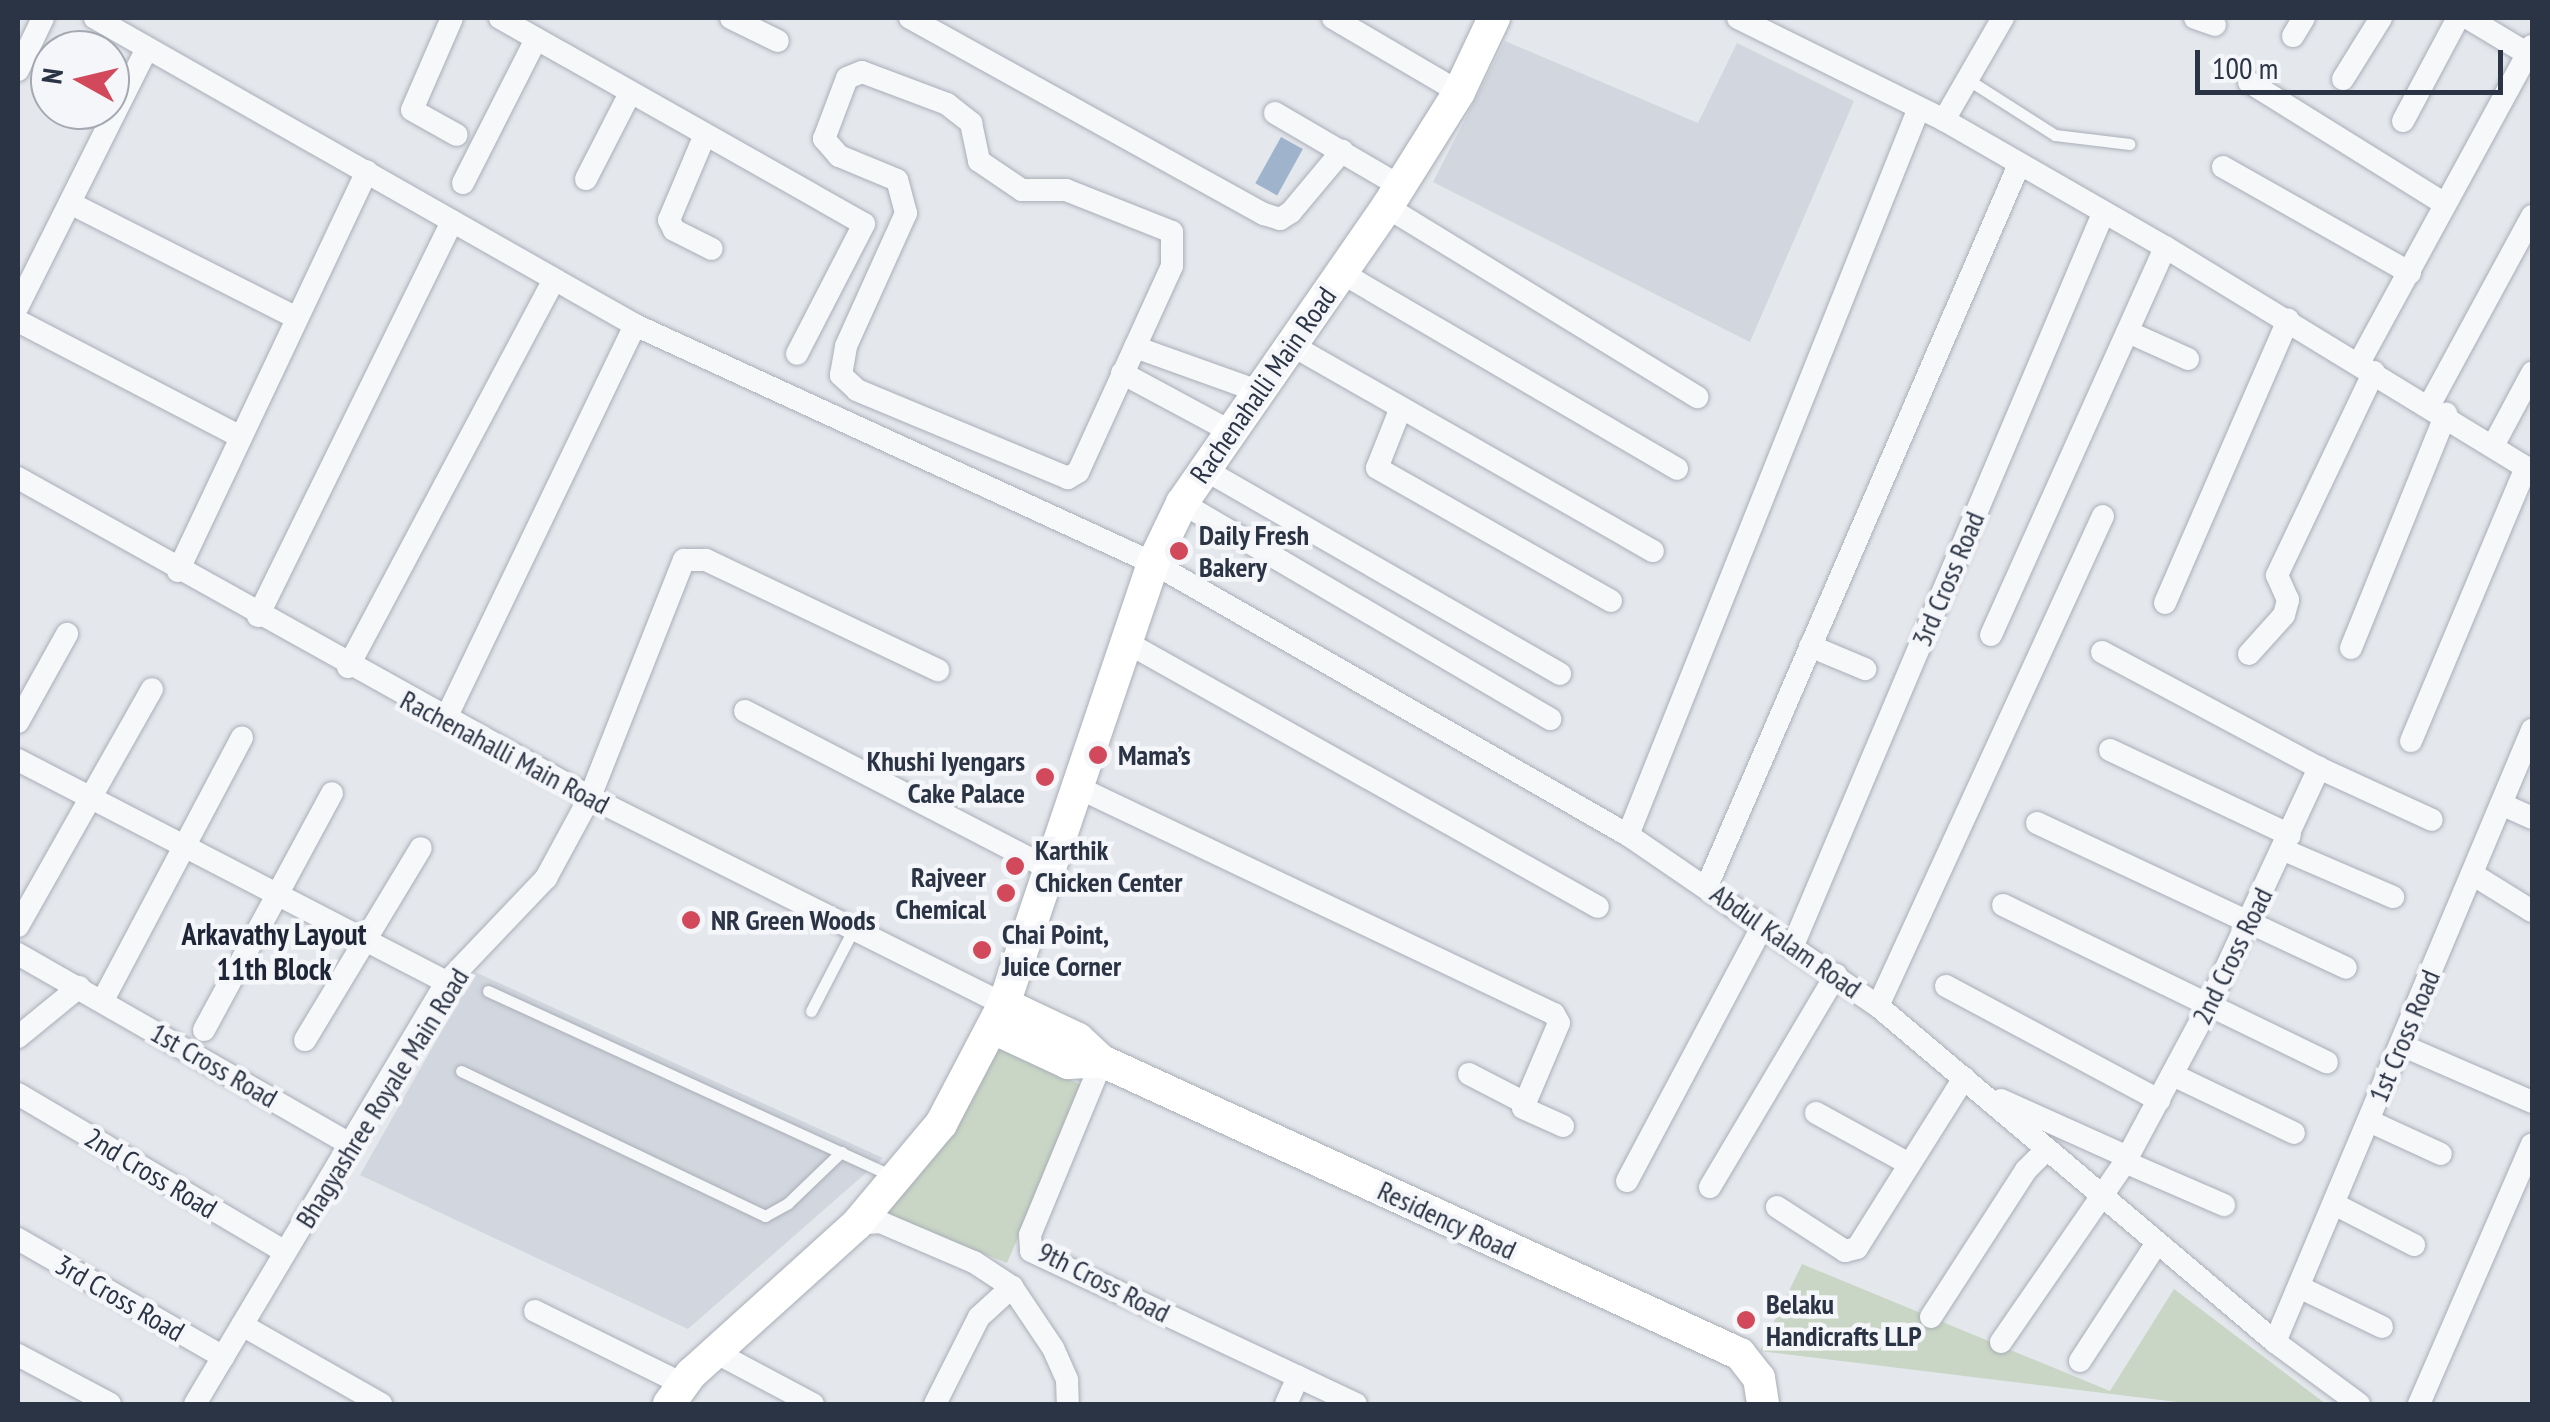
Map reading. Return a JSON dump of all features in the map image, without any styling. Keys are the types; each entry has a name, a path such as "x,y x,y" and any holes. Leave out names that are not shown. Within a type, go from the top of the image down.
{"street":[{"path":"18,70 42,18"},
{"name":"Abdul Kalam Road","path":"95,18 634,325 1153,563 1628,834 1794,943 1878,1006 2156,1243 2359,1404"},
{"path":"452,18 412,110 457,135"},
{"path":"500,18 704,137 864,224 797,354"},
{"path":"731,18 778,40"},
{"path":"910,18 1264,214 1280,218 1291,212 1342,151"},
{"path":"1333,18 1459,92"},
{"name":"Rachenahalli Main Road","path":"676,1394 716,1352 857,1224 900,1180 941,1124 998,1016 1052,870 1153,563 1182,503 1255,390 1394,197 1459,92 1494,18"},
{"path":"1738,18 1944,120 2018,167 2165,247 2438,409 2529,469 2411,740"},
{"path":"1944,120 2003,18"},
{"path":"2344,79 2380,18"},
{"path":"2404,121 2458,18"},
{"path":"2249,654 2284,615 2288,600 2277,575 2367,367 2445,204 2530,50 2468,18"},
{"path":"463,183 536,38"},
{"path":"18,306 147,48"},
{"path":"862,72 881,76 947,104 971,123 979,161 1022,190 1066,190 1172,232 1172,266 1122,374 1078,472 1068,478 846,382 840,365 846,346 906,213 897,180 827,148 824,138 847,78 862,72"},
{"path":"2249,82 2445,204"},
{"path":"586,179 630,94"},
{"path":"1628,834 1919,108"},
{"path":"1276,113 1342,151 1394,197 1697,397"},
{"path":"704,137 669,220 674,230 712,249"},
{"path":"1707,886 2018,167"},
{"path":"2223,167 2410,273"},
{"path":"178,570 367,170"},
{"path":"70,203 298,318"},
{"name":"3rd Cross Road","path":"1794,943 2102,216"},
{"path":"2351,648 2438,409 2532,216"},
{"path":"258,616 452,221"},
{"path":"1991,636 2165,247"},
{"path":"1342,273 1677,469"},
{"path":"348,667 554,280"},
{"path":"18,320 241,437"},
{"path":"2165,603 2288,320"},
{"path":"445,720 634,325"},
{"path":"2128,332 2188,359"},
{"path":"1288,343 1653,551"},
{"path":"1135,346 1255,390"},
{"path":"2494,444 2532,373"},
{"path":"1122,374 1228,430"},
{"path":"1400,410 1377,468 1610,601"},
{"path":"1202,468 1560,674"},
{"name":"Rachenahalli Main Road","path":"18,478 348,667 852,932 998,1016"},
{"path":"1182,503 1550,719"},
{"path":"1878,1006 2103,516"},
{"name":"Bhagyashree Royale Main Road","path":"195,1404 447,982 546,878 590,797 684,560 695,556 938,670"},
{"path":"18,722 67,634"},
{"path":"1126,642 1598,907"},
{"path":"1810,646 1865,669"},
{"path":"2102,652 2319,768 2432,820"},
{"path":"18,926 152,689"},
{"path":"745,711 1052,870"},
{"name":"1st Cross Road","path":"2276,1342 2532,730"},
{"path":"103,1000 242,737"},
{"path":"2110,750 2392,897"},
{"path":"18,760 447,982"},
{"name":"2nd Cross Road","path":"2001,1342 2090,1210 2104,1199 2160,1100 2208,1007 2319,768"},
{"path":"1077,787 1554,1014 1559,1023 1523,1108 1562,1126"},
{"path":"204,1030 332,793"},
{"path":"2502,804 2532,818"},
{"path":"2037,823 2346,968"},
{"path":"305,1040 421,848"},
{"path":"2472,874 2532,911"},
{"path":"2003,905 2327,1062"},
{"path":"1626,1181 1764,923"},
{"name":"1st Cross Road","path":"18,954 350,1144"},
{"path":"1710,1186 1836,975"},
{"path":"1946,986 2160,1100"},
{"path":"18,1038 79,987"},
{"name":"Residency Road","path":"998,1016 1078,1039 1102,1061 1740,1354 1759,1378 1763,1404"},
{"path":"2401,1045 2532,1102"},
{"name":"9th Cross Road","path":"1102,1061 1030,1235 1032,1251 1356,1404"},
{"path":"1469,1074 1523,1102"},
{"path":"2173,1075 2294,1134"},
{"path":"1777,1207 1845,1251 1858,1248 1910,1164 1972,1084 2224,1205"},
{"name":"2nd Cross Road","path":"18,1094 285,1252"},
{"path":"1816,1113 1910,1164"},
{"path":"2369,1121 2441,1154"},
{"path":"2420,1404 2532,1144"},
{"path":"1931,1317 2026,1170 2046,1151"},
{"path":"2334,1204 2414,1245"},
{"path":"857,1224 880,1222 974,1262 1012,1287 1039,1318 1054,1348 1067,1380 1068,1404"},
{"name":"3rd Cross Road","path":"18,1239 223,1357"},
{"path":"2080,1361 2156,1243"},
{"path":"2299,1286 2382,1327"},
{"path":"935,1404 978,1317 1012,1287"},
{"path":"534,1310 676,1394"},
{"path":"242,1325 381,1404"},
{"path":"716,1352 813,1404"},
{"path":"18,1356 110,1404"},
{"path":"1286,1404 1298,1377"}],"lane":[{"path":"1968,79 2056,135 2128,144"},
{"path":"811,1012 852,932"},
{"path":"488,991 900,1180"},
{"path":"461,1071 765,1216 788,1204 841,1152"}],"shaded area":[{"path":"1505,41 1698,123 1737,43 1854,101 1750,342 1433,182"},
{"path":"475,972 883,1158 688,1329 360,1175"}],"green space":[{"path":"995,1044 1083,1086 1007,1263 884,1215"},
{"path":"1802,1264 2110,1391 2174,1289 2326,1404 2193,1404 1760,1351"}],"water":[{"path":"1281,137 1303,149 1277,195 1255,183"}],"place":[{"name":"Daily Fresh Bakery","path":"1179,551"},
{"name":"Mama’s","path":"1098,755"},
{"name":"Khushi Iyengars Cake Palace","path":"1045,777"},
{"name":"Karthik Chicken Center","path":"1015,866"},
{"name":"Rajveer Chemical","path":"1006,893"},
{"name":"NR Green Woods","path":"691,920"},
{"name":"Chai Point, Juice Corner","path":"982,950"},
{"name":"Belaku Handicrafts LLP","path":"1746,1320"}],"district":[{"name":"Arkavathy Layout 11th Block","path":"274,951"}]}
